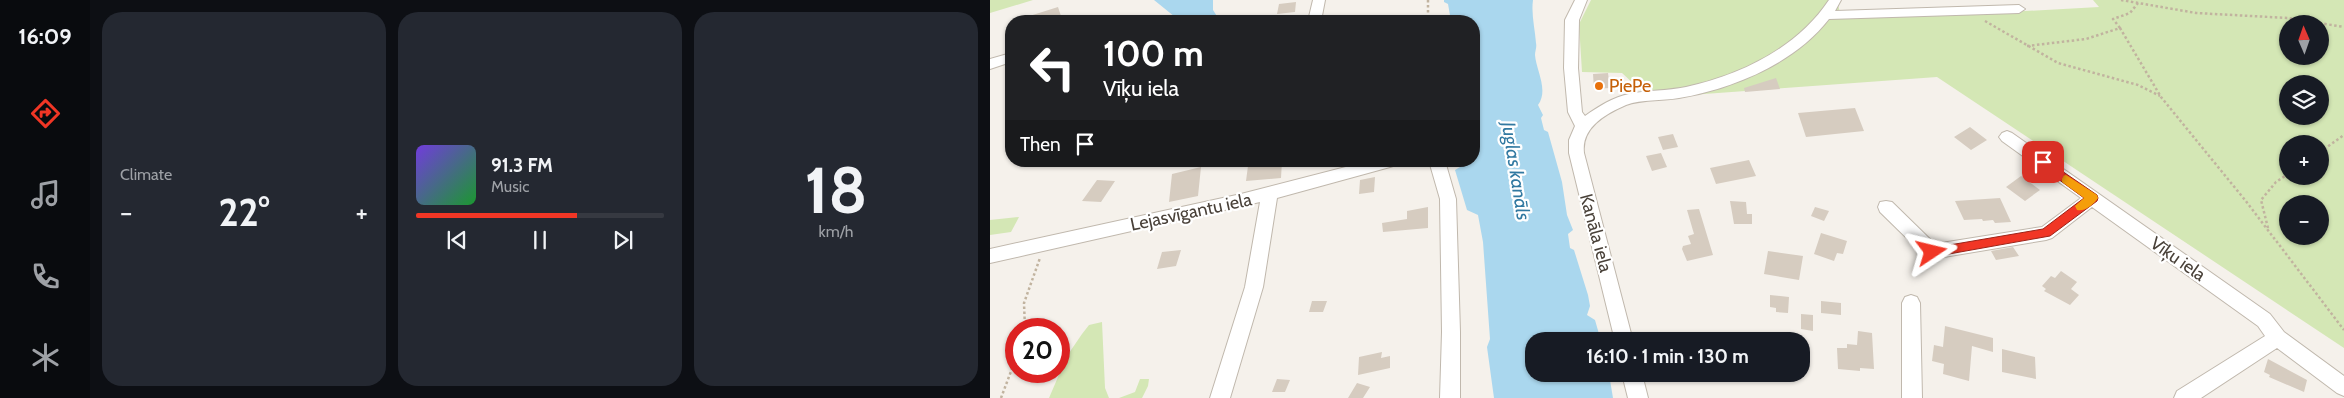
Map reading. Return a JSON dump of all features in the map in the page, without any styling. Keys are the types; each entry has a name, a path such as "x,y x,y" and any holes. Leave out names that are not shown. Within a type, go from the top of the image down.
{"street":[{"path":"1316,15 1319,0"},
{"path":"1581,0 1572,20 1571,68 1575,112 1583,126 1616,104 1628,99 1688,92 1729,79 1768,62 1783,54 1827,15 1835,0"},
{"path":"1827,15 2019,9"},
{"path":"990,64 1005,59"},
{"name":"Kanāla iela","path":"1583,126 1576,139 1576,147 1585,191 1622,332"},
{"name":"Vīķu iela","path":"2006,137 2264,320 2277,338 2344,387"},
{"name":"Lejasvīgantu iela","path":"990,256 1269,195 1331,180 1371,167"},
{"path":"1439,167 1448,199 1452,332 1450,398"},
{"path":"1220,398 1254,287 1269,195"},
{"path":"1886,206 1932,252 2046,233 2092,198"},
{"path":"1911,303 1912,398"},
{"path":"2184,398 2277,338"},
{"path":"1634,382 1638,398"}],"path":[{"path":"1428,0 1428,15"},
{"path":"2121,0 2196,13 2288,18 2344,27"},
{"path":"2138,2 2130,13 2113,19 2147,69 2150,79 2161,97 2268,230 2344,330"},
{"path":"1978,18 2000,28 2058,63 2138,85 2161,97"},
{"path":"2027,46 2086,39 2120,28"},
{"path":"2329,146 2344,135"},
{"path":"2268,230 2261,200 2279,180"},
{"path":"1025,318 1024,303 1037,264 1053,241"},
{"path":"1001,398 1007,383"}],"green space":[{"path":"990,0 1033,0 990,13"},
{"path":"1591,0 1837,0 1841,17 1970,14 2099,7 2093,0 2344,0 2344,348 1937,77 1649,98 1622,73 1582,72 1579,24"},
{"path":"1019,217 1011,232 990,235 990,220"},
{"path":"1102,322 1105,388 1109,398 1049,398 1055,383 1070,383 1070,352 1089,325"},
{"path":"1140,379 1149,379 1142,398 1119,398 1135,392"}],"water":[{"path":"1154,0 1213,0 1213,10 1216,15 1173,15"},
{"name":"Juglas kanāls","path":"1444,0 1533,0 1535,55 1542,87 1541,99 1538,105 1543,115 1541,118 1544,130 1548,132 1562,182 1567,215 1573,230 1568,234 1570,248 1574,250 1588,295 1590,306 1587,315 1595,320 1598,332 1525,332 1525,382 1610,382 1613,398 1494,398 1487,347 1490,339 1483,242 1478,215 1467,210 1455,170 1460,167 1480,167 1480,15 1450,15 1448,4"}],"building":[{"path":"1296,2 1295,12 1277,14 1279,4"},
{"path":"1058,7 1061,15 1033,15"},
{"path":"1608,73 1610,88 1594,89 1593,74"},
{"path":"1776,78 1780,89 1745,92 1744,88"},
{"path":"1855,108 1864,131 1806,137 1798,113"},
{"path":"1970,127 1987,140 1971,150 1954,137"},
{"path":"1673,134 1678,147 1663,150 1658,137"},
{"path":"1661,153 1667,167 1652,171 1646,156"},
{"path":"1749,160 1756,176 1716,184 1710,168"},
{"path":"1201,167 1198,196 1169,202 1172,174"},
{"path":"1248,167 1282,167 1281,178 1246,181"},
{"path":"2021,176 2040,190 2025,201 2006,187"},
{"path":"1375,177 1374,192 1359,194 1360,180"},
{"path":"1097,180 1115,181 1101,202 1082,201"},
{"path":"2000,198 2011,222 1995,223 1993,220 1983,221 1982,219 1964,220 1955,201"},
{"path":"1730,201 1746,202 1747,214 1752,214 1752,224 1734,224"},
{"path":"1428,207 1428,228 1383,232 1382,223 1407,219 1407,211"},
{"path":"1815,207 1829,211 1824,221 1811,216"},
{"path":"1699,209 1713,255 1687,261 1682,249 1683,246 1691,244 1688,236 1694,234 1687,210"},
{"path":"1821,233 1847,241 1843,254 1837,253 1834,261 1814,254"},
{"path":"2013,247 2019,256 1996,260 1991,251"},
{"path":"1181,250 1176,266 1157,269 1162,252"},
{"path":"1768,251 1803,256 1799,280 1764,274"},
{"path":"2061,271 2077,282 2071,289 2079,295 2070,305 2044,291 2046,289 2042,286 2051,276 2055,278"},
{"path":"1770,295 1789,297 1788,313 1776,312 1776,308 1770,307"},
{"path":"1312,301 1327,301 1323,312 1309,312"},
{"path":"1821,301 1841,303 1841,315 1821,313"},
{"path":"1801,314 1813,315 1813,331 1801,329"},
{"path":"1945,326 1993,338 1993,352 1972,346 1969,381 1943,374 1944,364 1932,361 1934,345 1943,347"},
{"path":"1858,331 1872,333 1874,369 1860,368 1860,371 1838,369 1837,348 1847,348 1847,344 1857,345"},
{"path":"2002,349 2035,357 2036,379 2002,372"},
{"path":"1382,352 1381,358 1390,356 1390,368 1358,375 1359,357"},
{"path":"2268,359 2307,380 2304,392 2269,377 2270,375 2264,372"},
{"path":"1277,379 1290,380 1285,392 1272,392"},
{"path":"1357,383 1370,387 1363,398 1348,398"}],"slow traffic":[{"path":"2066,179 2092,198 2081,206"}],"place":[{"name":"PiePe","path":"1599,86"}],"route":[{"path":"1932,252 2046,233 2092,198 2043,162"}]}
